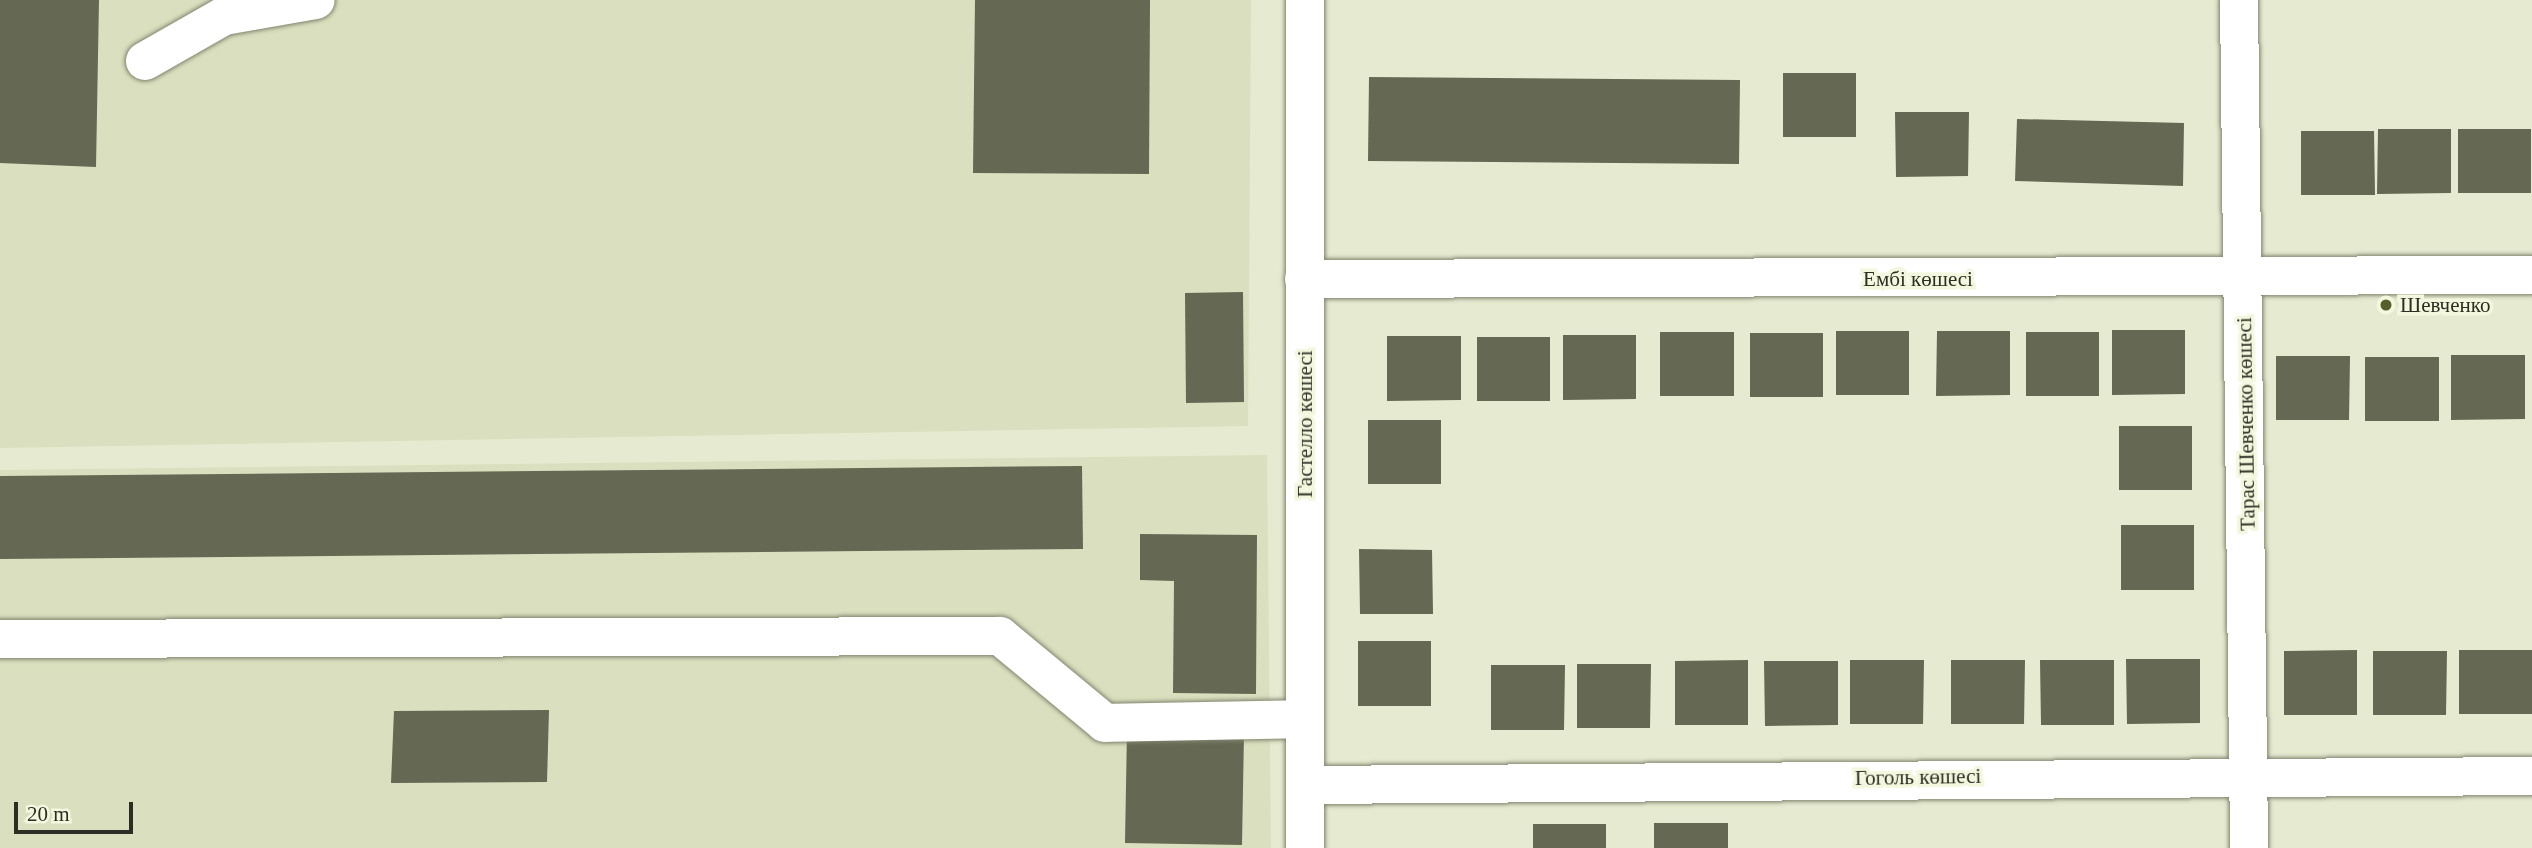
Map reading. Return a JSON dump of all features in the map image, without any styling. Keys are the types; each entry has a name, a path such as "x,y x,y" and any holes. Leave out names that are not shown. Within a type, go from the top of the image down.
{"street":[{"path":"145,61 224,16 316,0"},
{"name":"Гастелло көшесі","path":"1305,848 1306,0"},
{"name":"Тарас Шевченко көшесі","path":"2239,0 2249,848"},
{"name":"Ембі көшесі","path":"1304,279 2244,279 2532,275"},
{"path":"0,639 1000,636 1105,723 1305,719"},
{"name":"Гоголь көшесі","path":"1305,785 2250,774 2532,776"}],"shaded area":[{"path":"0,0 1251,0 1248,426 0,448"},
{"path":"1267,455 1271,848 0,848 0,470"}],"building":[{"path":"0,0 99,0 96,167 0,163"},
{"path":"975,0 1150,0 1149,174 973,173"},
{"path":"1783,73 1856,73 1856,137 1783,137"},
{"path":"1369,77 1740,80 1739,164 1368,161"},
{"path":"1895,112 1969,112 1968,176 1896,177"},
{"path":"2017,119 2184,123 2183,186 2015,181"},
{"path":"2378,129 2451,129 2451,193 2377,194"},
{"path":"2458,129 2531,129 2531,193 2458,193"},
{"path":"2301,131 2374,131 2375,195 2301,195"},
{"path":"1243,292 1244,402 1186,403 1185,293"},
{"path":"2112,330 2185,330 2185,394 2112,395"},
{"path":"1836,331 1909,331 1909,395 1836,395"},
{"path":"1937,331 2010,331 2010,395 1936,396"},
{"path":"1660,332 1734,332 1734,396 1660,396"},
{"path":"2026,332 2099,332 2099,396 2026,396"},
{"path":"1750,333 1823,333 1823,397 1750,397"},
{"path":"1563,335 1636,335 1636,399 1563,400"},
{"path":"1387,336 1461,336 1461,400 1387,401"},
{"path":"1477,337 1550,337 1550,401 1477,401"},
{"path":"2451,355 2525,355 2525,419 2451,420"},
{"path":"2276,356 2350,356 2349,420 2276,420"},
{"path":"2365,357 2439,357 2439,421 2365,421"},
{"path":"1368,420 1441,420 1441,484 1368,484"},
{"path":"2119,426 2192,426 2192,490 2119,490"},
{"path":"1082,466 1083,549 0,559 0,476"},
{"path":"2121,525 2194,525 2194,590 2121,590"},
{"path":"1140,534 1257,535 1256,694 1173,693 1174,581 1140,580"},
{"path":"1359,549 1432,550 1433,614 1360,614"},
{"path":"1358,641 1431,641 1431,706 1358,706"},
{"path":"2357,650 2357,715 2284,715 2284,651"},
{"path":"2459,650 2532,650 2532,714 2459,714"},
{"path":"2373,651 2447,651 2446,715 2373,715"},
{"path":"2126,659 2200,659 2200,723 2127,724"},
{"path":"1748,660 1748,725 1675,725 1675,661"},
{"path":"1850,660 1924,660 1923,724 1850,724"},
{"path":"1951,660 2025,660 2024,724 1951,724"},
{"path":"2040,660 2114,660 2114,725 2041,725"},
{"path":"1764,661 1838,661 1838,725 1765,726"},
{"path":"1577,664 1651,664 1650,728 1577,728"},
{"path":"1491,665 1565,665 1564,730 1491,730"},
{"path":"549,710 547,782 391,783 394,711"},
{"path":"1127,730 1244,733 1242,845 1125,843"},
{"path":"1654,823 1728,823 1728,848 1654,848"},
{"path":"1533,824 1606,824 1606,848 1533,848"}],"place":[{"name":"Шевченко","path":"2386,305"}]}
